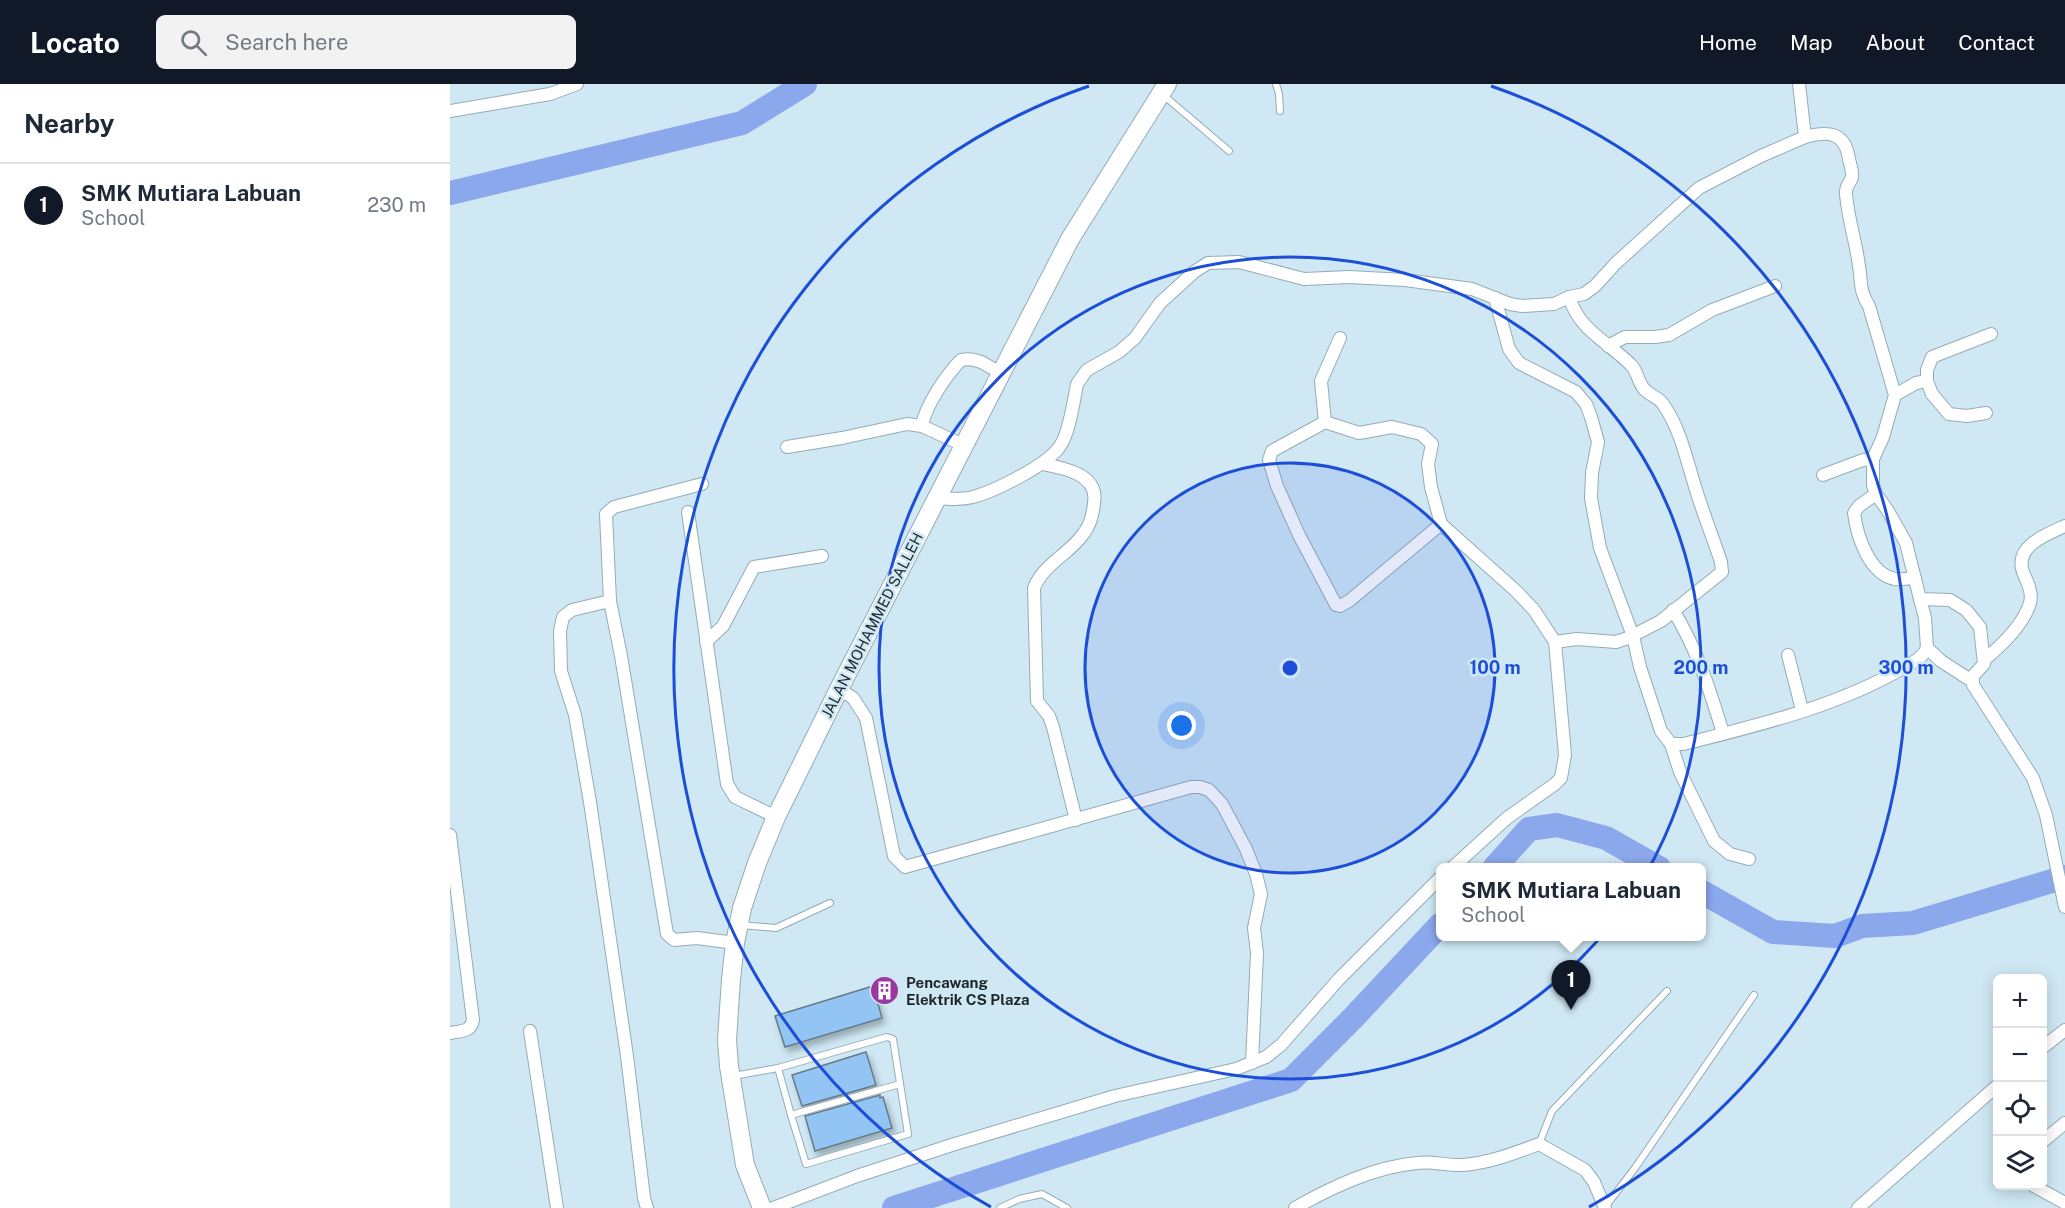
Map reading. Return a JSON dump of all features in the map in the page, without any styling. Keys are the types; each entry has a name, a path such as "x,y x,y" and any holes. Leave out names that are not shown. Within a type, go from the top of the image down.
{"main road":[{"name":"JALAN MOHAMMED SALLEH","path":"762,1208 745,1165 727,1040 730,979 735,943 742,908 757,863 776,817 838,689 1070,239 1164,89"}],"street":[{"path":"450,111 550,94 577,84"},
{"path":"1798,84 1804,137"},
{"path":"936,498 958,500 973,497 1042,464 1051,457 1062,445 1077,384 1082,375 1119,352 1135,338 1160,303 1194,272 1208,263 1239,262 1304,279 1349,277 1405,280 1472,290 1522,306 1554,304 1569,297 1584,294 1595,286 1616,263 1699,188 1751,160 1804,137 1818,133 1834,134 1848,150 1852,177 1845,189 1848,216 1859,266 1861,294 1869,306 1895,395 1883,437 1873,459 1873,485 1876,494 1906,543 1925,618 1927,648 1941,661 1972,681"},
{"path":"1608,346 1625,336 1669,335 1712,310 1775,286"},
{"path":"1555,642 1577,639 1616,642 1633,636 1661,621 1722,572 1722,562 1693,481 1685,449 1673,421 1659,399 1651,395 1638,381 1635,369 1587,328 1574,312 1569,297"},
{"path":"1494,298 1500,312 1506,339 1518,363 1576,392 1586,404 1592,417 1598,442 1592,473 1591,498 1600,548 1633,636 1640,667 1661,731 1671,744 1680,772 1714,842 1730,854 1749,859"},
{"path":"1986,413 1968,416 1949,414 1932,394 1927,381 1927,370 1932,357 1991,334"},
{"path":"1325,422 1321,381 1340,338"},
{"path":"922,426 927,409 961,360 972,358 1002,374"},
{"path":"1895,395 1916,383 1927,381"},
{"path":"1441,525 1348,601 1340,606 1336,605 1299,535 1277,486 1269,460 1272,451 1325,422 1359,433 1392,427 1421,434 1432,444 1428,464 1431,487 1441,525 1516,591 1534,610 1555,642 1565,755 1561,778 1507,818 1456,863"},
{"path":"787,447 907,424 922,426 963,445"},
{"path":"1823,475 1863,460 1873,459"},
{"path":"1042,464 1064,468 1084,477 1093,485 1095,493 1093,513 1084,534 1042,573 1034,588 1037,701 1049,716 1053,727 1076,819"},
{"path":"702,484 614,507 606,514 610,601 668,934 674,940 697,938 735,943"},
{"path":"1876,494 1859,506 1854,513 1868,556 1880,572 1895,579 1915,578"},
{"path":"688,512 727,784 735,797 776,817"},
{"path":"1983,660 2019,624 2030,602 2028,580 2023,571 2022,558 2026,551 2034,542 2065,526"},
{"path":"706,642 723,626 754,567 822,556"},
{"path":"1920,599 1950,600 1966,610 1980,627 1983,660 1982,668 1973,676 1973,686 2034,778 2046,815 2065,904"},
{"path":"610,601 572,610 563,617 560,631 561,671 575,714 590,802 647,1208"},
{"path":"1673,610 1690,638 1701,664 1723,733"},
{"path":"1671,744 1684,744 1761,724 1834,700 1876,683 1917,660 1927,648"},
{"path":"1788,655 1802,710"},
{"path":"838,689 853,698 867,718 894,856 905,867 1191,788 1200,787 1209,790 1222,804 1246,849 1261,894 1254,928 1257,953 1252,1063"},
{"path":"450,835 473,1020 468,1030 450,1033"},
{"path":"774,1208 857,1176 1001,1130 1115,1096 1236,1069 1266,1057 1281,1045 1339,979 1436,882"},
{"path":"2047,1045 2065,1030"},
{"path":"530,1031 557,1208"},
{"path":"1858,1208 1993,1089"},
{"path":"2047,1139 2065,1123"},
{"path":"1295,1208 1335,1187 1390,1167 1418,1163 1463,1165 1500,1158 1539,1144 1585,1170 1594,1182 1605,1208"},
{"path":"2043,1190 2065,1203"}],"lane":[{"path":"1276,84 1280,111"},
{"path":"1164,89 1229,151"},
{"path":"740,925 776,928 830,903"},
{"path":"1539,1144 1552,1111 1667,991"},
{"path":"1605,1208 1754,995"},
{"path":"731,1076 778,1068 887,1037 893,1039 908,1134 806,1164 778,1068"},
{"path":"791,1115 900,1084"},
{"path":"1000,1208 1020,1199 1042,1194 1067,1208"}],"building":[{"path":"873,986 882,1018 785,1047 775,1016"},
{"path":"866,1052 876,1085 802,1106 792,1075"},
{"path":"880,1095 880,1098 883,1097 892,1128 815,1151 805,1116"}],"waterway":[{"path":"450,193 742,123 805,84"},
{"path":"1498,863 1529,829 1557,825 1606,838 1650,863"},
{"path":"1706,894 1773,932 1835,936 1862,926 1913,923 2065,877"},
{"path":"894,1208 1291,1080 1436,929"}],"place":[{"name":"Pencawang Elektrik CS Plaza","path":"885,991"},
{"name":"SMK Mutiara Labuan","path":"1571,1010"}]}
